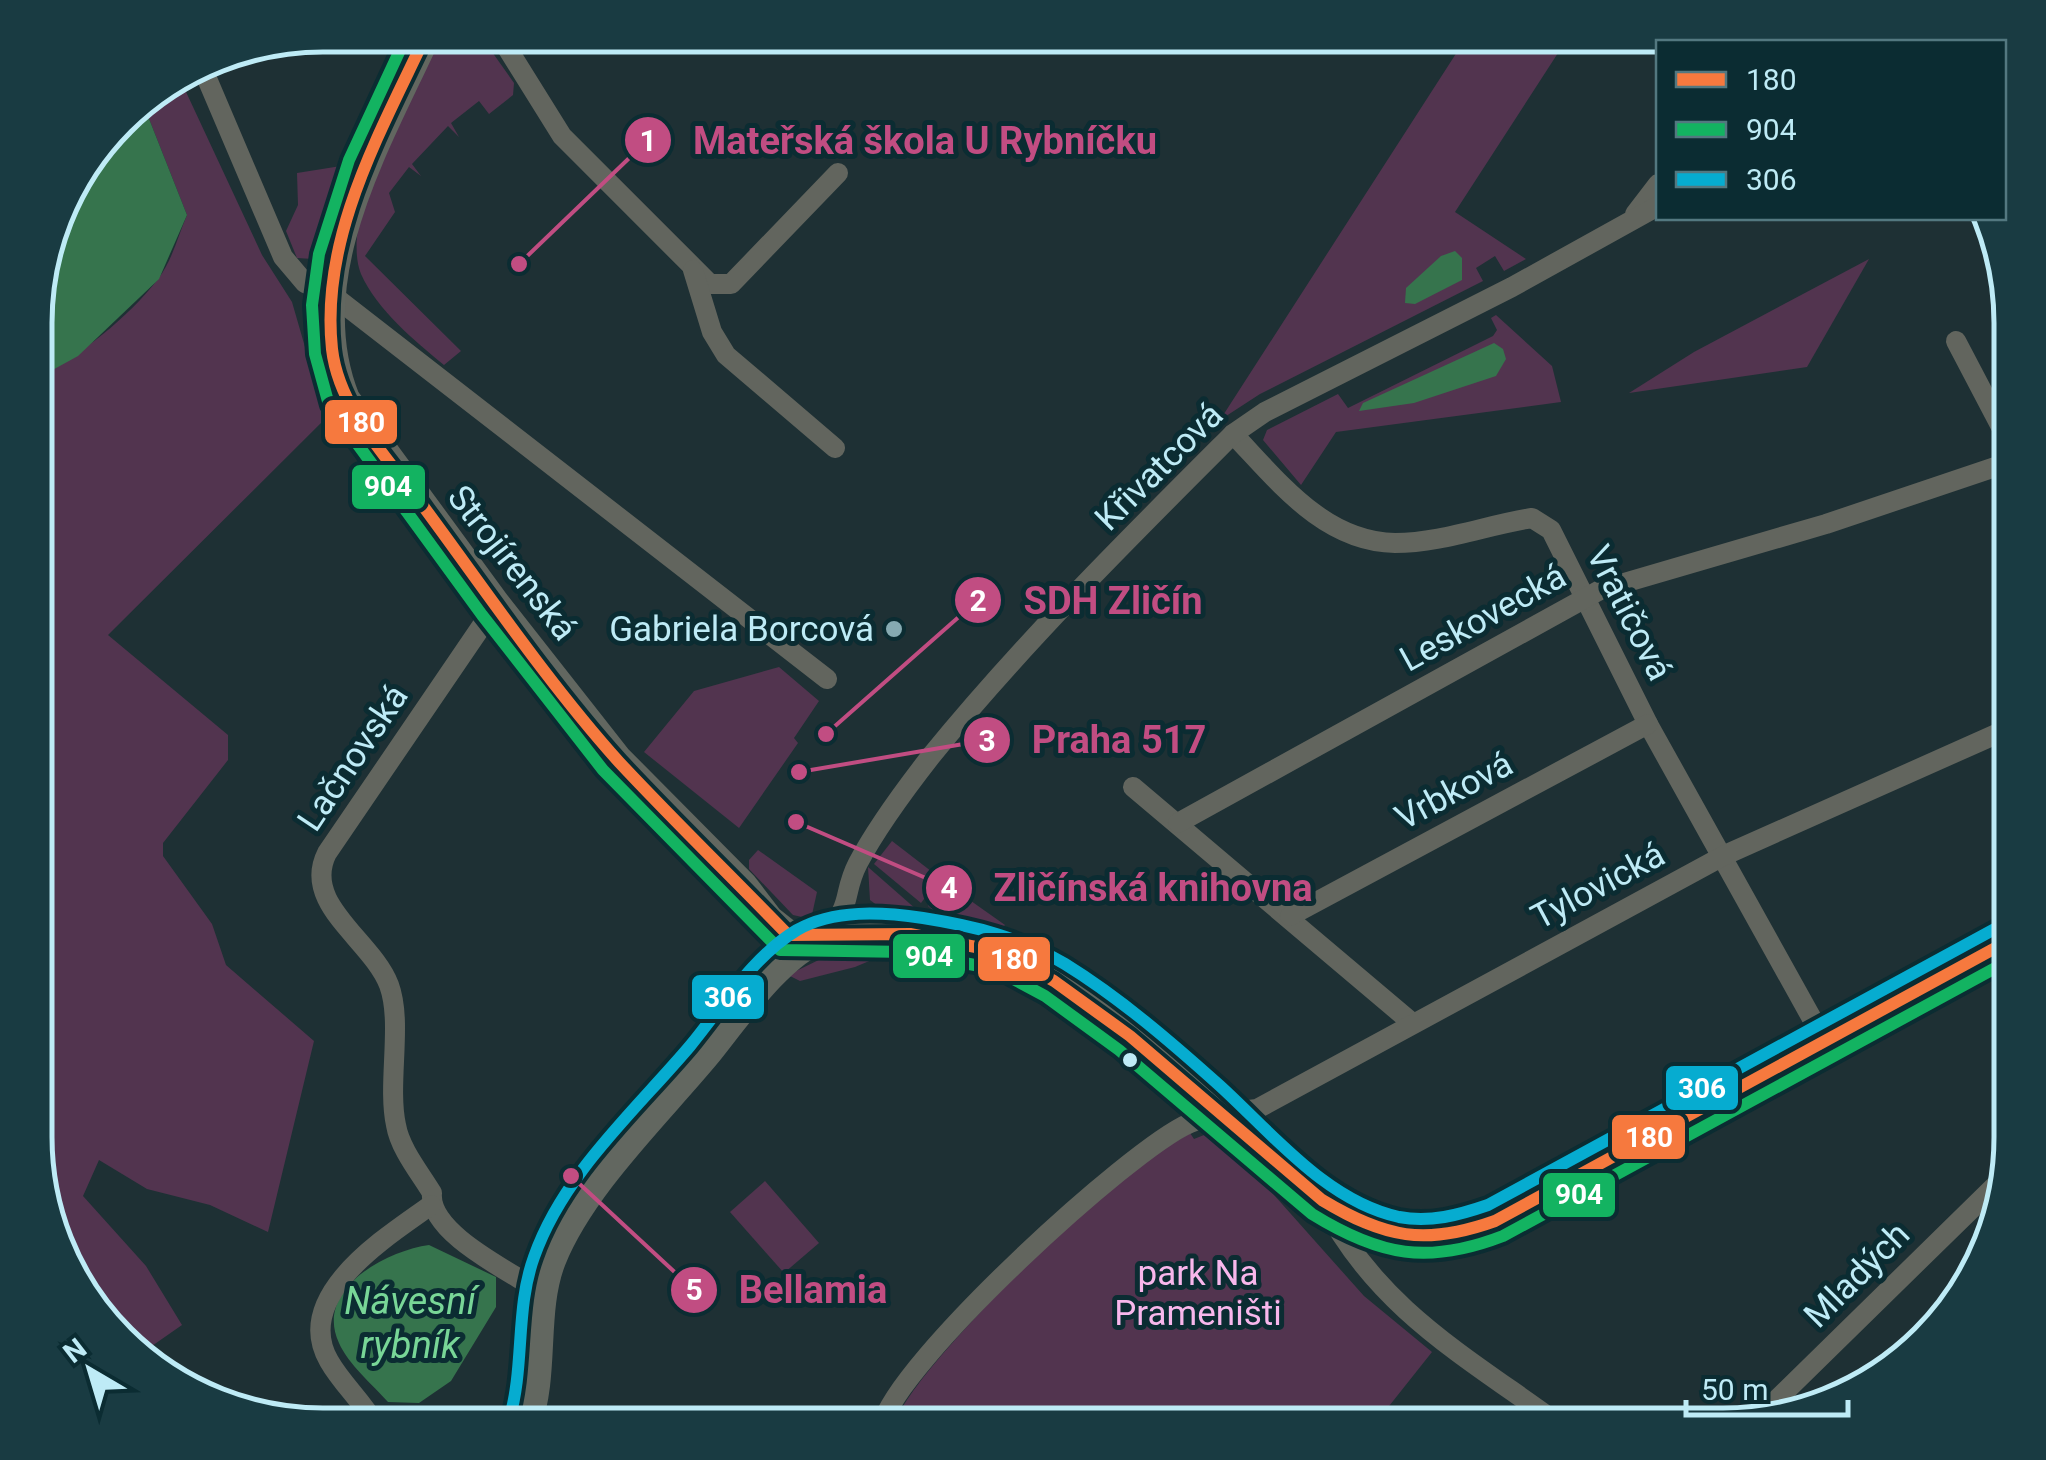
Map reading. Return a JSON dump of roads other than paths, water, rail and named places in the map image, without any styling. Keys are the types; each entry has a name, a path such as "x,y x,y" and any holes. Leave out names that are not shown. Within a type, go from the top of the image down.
{"street":[{"name":"Strojírenská","path":"418,52 356,184 332,294 330,337 335,375 345,399 496,605 618,759 735,878 769,920 788,935 820,938 910,934 1014,957 1097,1011 1322,1200 1355,1220 1387,1232 1424,1238 1476,1228 1993,949"},
{"path":"510,52 562,136 710,284 732,284 838,173"},
{"path":"207,79 283,257 305,284 332,294 828,679"},
{"name":"Křivatcová","path":"1627,224 1656,187"},
{"name":"Křivatcová","path":"820,938 844,915 850,880 860,859 931,757 1066,607 1233,434 1265,412 1656,207"},
{"path":"693,270 712,332 726,354 835,448"},
{"path":"1956,340 1993,411"},
{"name":"Vratičová","path":"1233,434 1281,487 1325,521 1358,536 1415,541 1535,519 1554,534 1648,724 1725,856 1825,1042"},
{"name":"Leskovecká","path":"1178,823 1600,590 1826,524 1993,468"},
{"name":"Lačnovská","path":"496,605 318,871 324,896 368,950 389,986 395,1122 432,1194 431,1206 448,1231 544,1294"},
{"name":"Vrbková","path":"1290,916 1648,724"},
{"name":"Tylovická","path":"888,1407 913,1372 1091,1194 1147,1148 1189,1123 1257,1109 1411,1022 1725,856 1993,736"},
{"path":"1133,787 1411,1022"},
{"path":"528,1407 551,1261 567,1232 625,1150 772,976 820,938"},
{"name":"Mladých","path":"1773,1402 1987,1194"},
{"path":"1322,1200 1343,1241 1394,1302 1537,1408"},
{"path":"363,1407 328,1359 322,1342 327,1304 356,1259 431,1206"}],"water":[{"path":"148,117 187,215 159,279 78,356 52,370 55,288 67,236 98,173"},
{"path":"1455,251 1462,258 1462,280 1415,304 1405,303 1406,288 1441,256"},
{"path":"1494,343 1503,349 1506,359 1496,376 1414,403 1359,411 1363,403"},
{"name":"Návesní rybník","path":"429,1245 496,1277 496,1307 451,1381 419,1403 388,1402 343,1351 334,1324 336,1306 358,1276 393,1255"}],"place":[{"name":"Mateřská škola U Rybníčku","path":"519,264"},
{"name":"Gabriela Borcová","path":"894,629"},
{"name":"SDH Zličín","path":"826,734"},
{"name":"Praha 517","path":"799,772"},
{"name":"Zličínská knihovna","path":"796,822"},
{"name":"Bellamia","path":"571,1176"}],"park label":[{"name":"park Na Prameništi","path":"1198,1293"}]}
